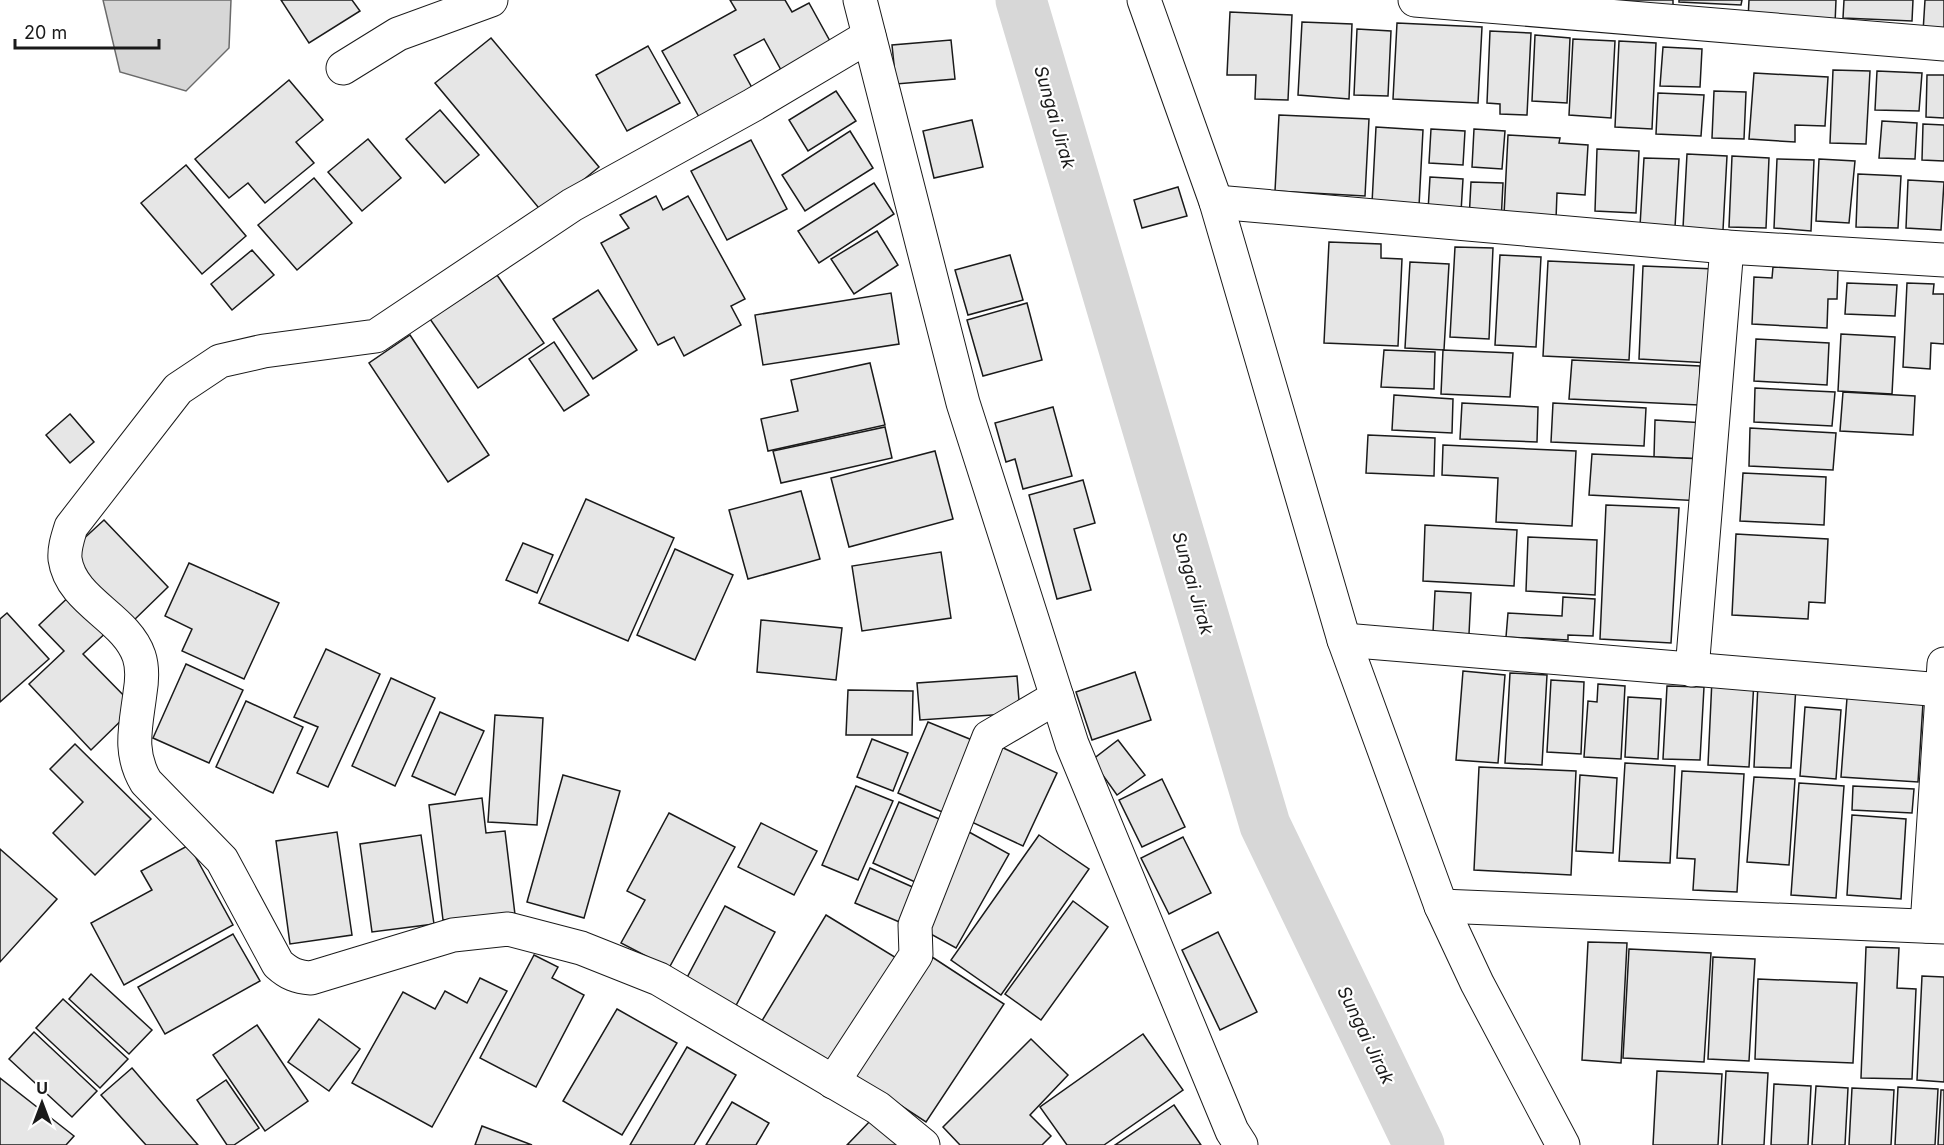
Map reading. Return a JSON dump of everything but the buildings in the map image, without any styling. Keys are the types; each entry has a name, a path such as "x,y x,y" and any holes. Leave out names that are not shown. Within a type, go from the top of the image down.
{"street":[{"path":"343,68 398,34 491,0"},
{"path":"860,0 963,403 1072,744 1232,1131 1240,1145"},
{"path":"1144,0 1216,202 1344,640 1441,906 1477,983 1563,1145"},
{"path":"1415,0 1944,44"},
{"path":"869,36 753,105 572,205 376,336 264,351 220,361 178,389 70,527 65,549 67,568 79,588 130,639 140,657 142,676 134,746 137,767 146,782 222,860 278,964 287,973 311,978 453,935 508,929 581,948 659,979 878,1108 923,1145"},
{"path":"1216,202 1727,247 1944,260"},
{"path":"1692,670 1727,247"},
{"path":"1344,640 1692,670 1943,677 1936,926 1441,906"},
{"path":"833,1082 916,954 915,925 989,737 1057,697"}],"shaded area":[{"path":"103,0 231,0 229,48 186,91 120,72"}],"waterway":[{"name":"Sungai Jirak","path":"1021,0 1265,825 1419,1145"}]}
